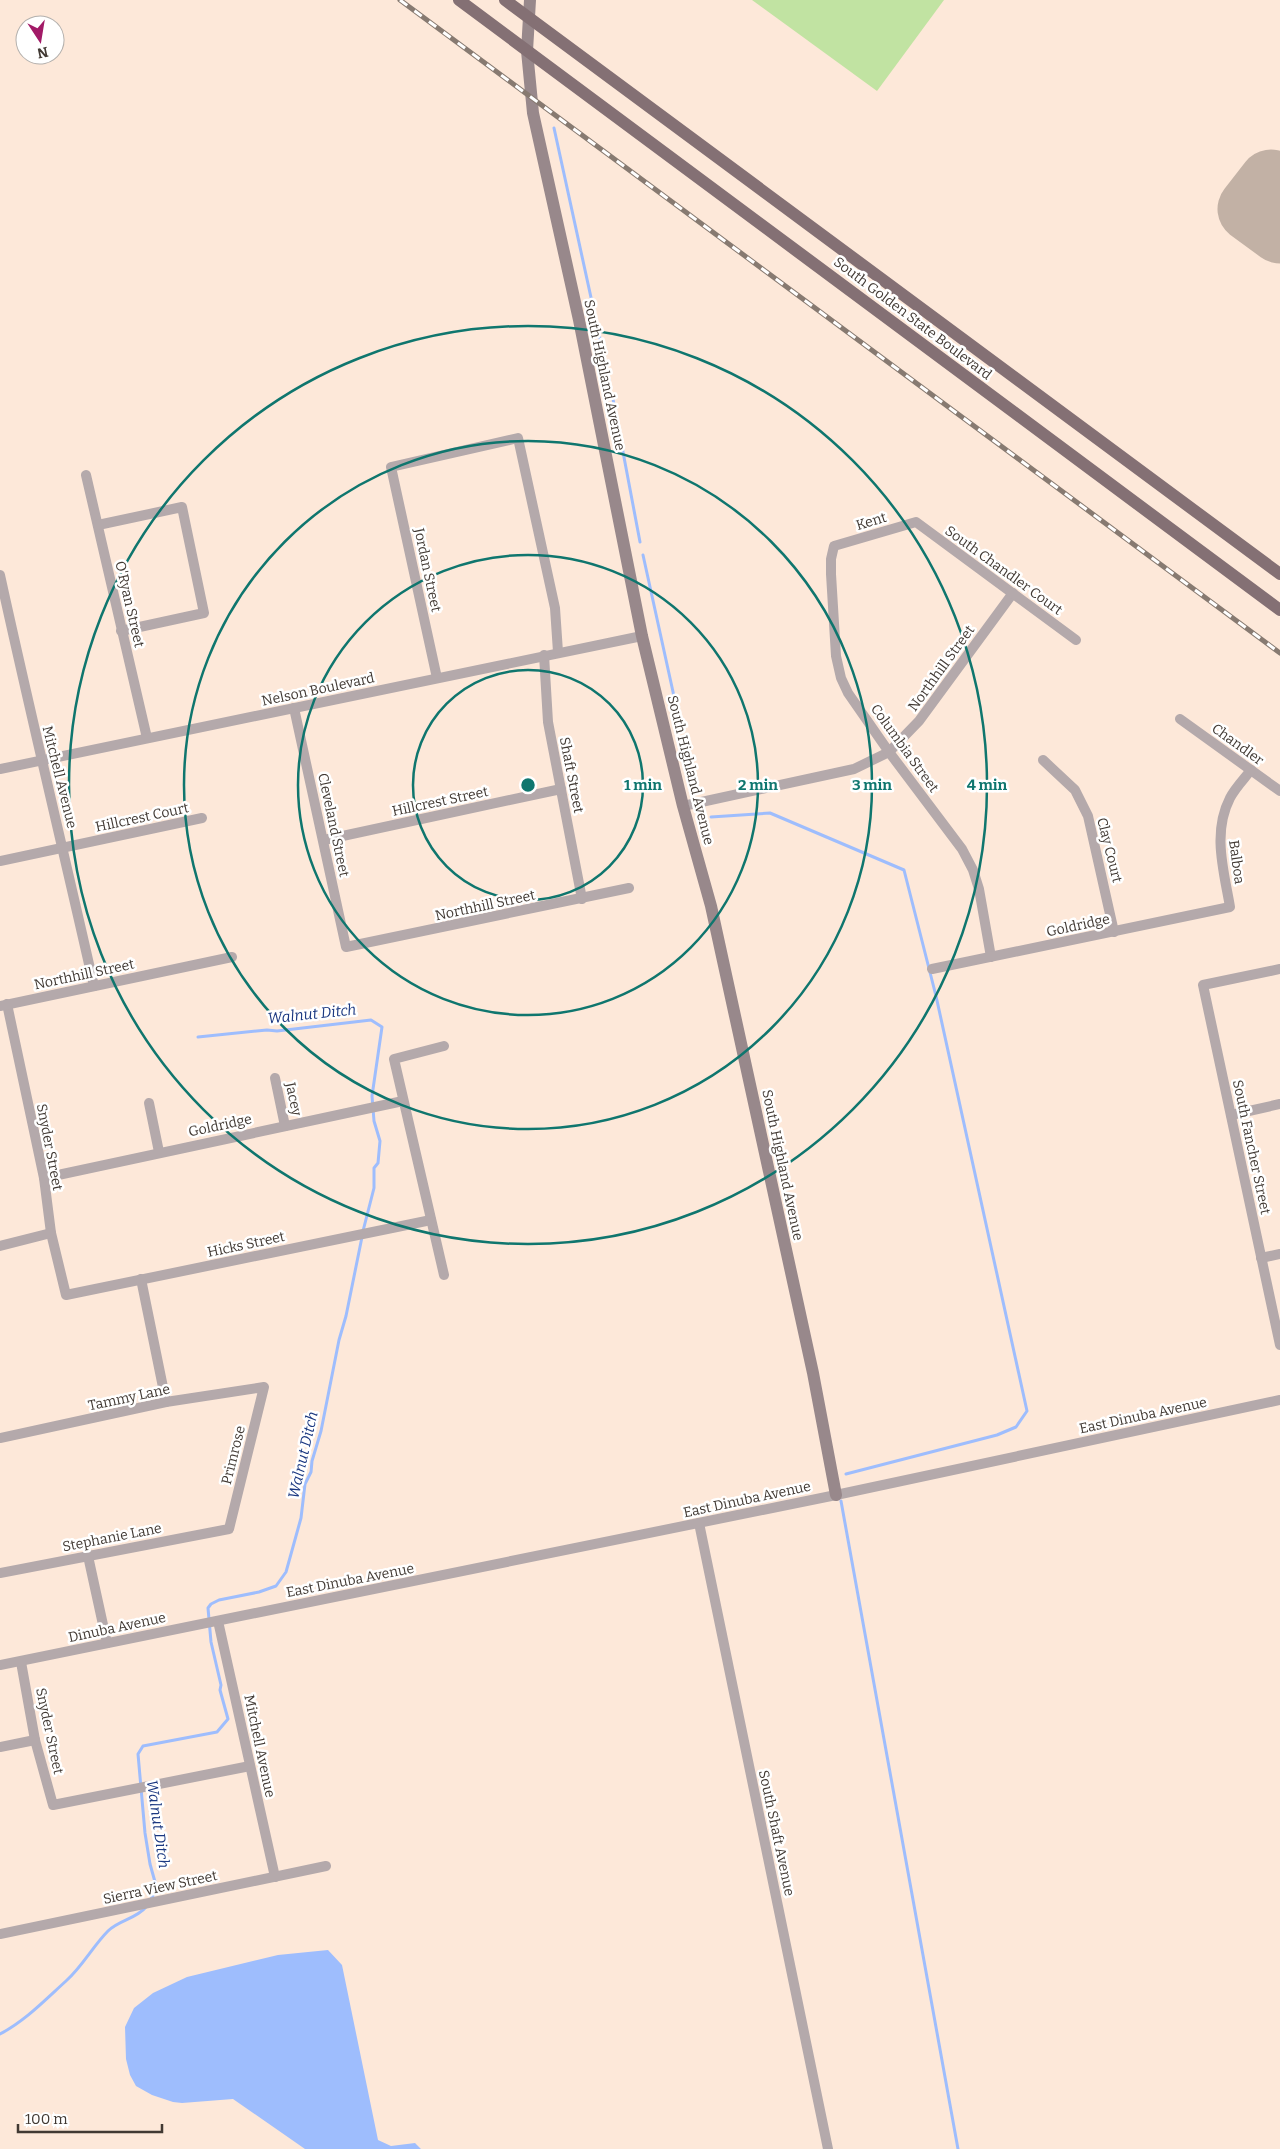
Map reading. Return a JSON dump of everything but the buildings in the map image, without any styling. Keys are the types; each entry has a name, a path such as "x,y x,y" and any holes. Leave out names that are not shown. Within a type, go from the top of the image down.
{"main road":[{"name":"South Golden State Boulevard","path":"459,0 1280,610"},
{"name":"South Golden State Boulevard","path":"505,0 1280,574"}],"street":[{"name":"South Highland Avenue","path":"530,0 527,52 533,113 579,320 642,636 683,806 711,906 813,1373 836,1494"},
{"name":"Jordan Street","path":"437,678 391,467 518,438 555,608 558,652"},
{"name":"O'Ryan Street","path":"86,475 121,631 148,738"},
{"path":"98,525 182,507 204,612 121,631"},
{"name":"Kent","path":"834,546 916,522"},
{"name":"South Chandler Court","path":"916,522 1076,640"},
{"name":"Columbia Street","path":"834,546 831,558 831,574 836,656 841,678 848,693 889,752 962,849 979,889 991,957"},
{"name":"Mitchell Avenue","path":"0,575 94,986"},
{"name":"Northhill Street","path":"683,806 854,769 889,752 906,737 919,721 1013,593"},
{"name":"Nelson Boulevard","path":"0,769 642,636"},
{"name":"Shaft Street","path":"544,655 548,722 582,899"},
{"name":"Cleveland Street","path":"294,708 346,947"},
{"name":"Chandler","path":"1180,718 1280,791"},
{"name":"Clay Court","path":"1043,760 1074,790 1088,816 1114,932"},
{"name":"Balboa","path":"1230,907 1220,835 1225,810 1230,797 1251,770"},
{"name":"Hillcrest Street","path":"324,840 561,789"},
{"name":"Hillcrest Court","path":"0,861 202,818"},
{"name":"Northhill Street","path":"346,947 628,888"},
{"name":"Goldridge","path":"932,969 1230,907"},
{"name":"Northhill Street","path":"3,1005 232,957"},
{"name":"South Fancher Street","path":"1280,969 1203,985 1280,1345"},
{"name":"Snyder Street","path":"3,1005 44,1178 51,1233 66,1295"},
{"path":"444,1046 394,1058 444,1275"},
{"name":"Jacey","path":"275,1078 285,1126"},
{"name":"Goldridge","path":"44,1178 403,1101"},
{"path":"149,1103 159,1152"},
{"path":"1231,1115 1280,1104"},
{"name":"Hicks Street","path":"66,1295 431,1220"},
{"path":"0,1246 51,1233"},
{"path":"1261,1258 1280,1254"},
{"path":"141,1279 166,1402"},
{"name":"Tammy Lane","path":"0,1438 166,1402 264,1387"},
{"name":"Primrose","path":"229,1529 264,1387"},
{"name":"East Dinuba Avenue","path":"218,1621 699,1523 1280,1400"},
{"name":"South Shaft Avenue","path":"699,1523 828,2149"},
{"name":"Stephanie Lane","path":"0,1574 229,1529"},
{"path":"88,1556 106,1643"},
{"name":"Mitchell Avenue","path":"218,1621 275,1877"},
{"name":"Dinuba Avenue","path":"21,1662 218,1621"},
{"path":"0,1665 21,1662"},
{"name":"Snyder Street","path":"21,1662 35,1740 53,1805 250,1766"},
{"path":"0,1747 35,1740"},
{"name":"Sierra View Street","path":"0,1934 326,1866"}],"green space":[{"path":"752,0 944,0 877,91"}],"water":[{"path":"328,1950 342,1965 378,2140 391,2146 415,2143 421,2149 305,2149 233,2099 173,2102 152,2095 136,2086 130,2075 126,2059 125,2027 134,2008 153,1993 187,1977 278,1955"}],"waterway":[{"path":"554,128 609,380"},
{"path":"613,399 640,542"},
{"path":"643,555 677,710"},
{"path":"711,817 770,813 904,870 936,996 1027,1411 1016,1427 997,1435 846,1474"},
{"name":"Walnut Ditch","path":"198,1037 267,1030 277,1031 371,1020 382,1027 372,1096 374,1121 380,1141 378,1163 374,1168 374,1188 363,1231"},
{"name":"Walnut Ditch","path":"151,1899 157,1889 150,1864 145,1833 138,1754 143,1746 217,1732 228,1719 220,1690 221,1685 211,1642 208,1608 219,1600 259,1592 276,1586 286,1572 301,1518 305,1484 311,1472 312,1461 321,1431 362,1237"},
{"path":"841,1501 958,2149"},
{"name":"Walnut Ditch","path":"0,2034 26,2017 66,1981 112,1927 146,1907"}],"runway":[{"path":"1280,188 1271,182 1250,209 1280,231"}],"railway":[{"path":"400,0 1280,653"}]}
